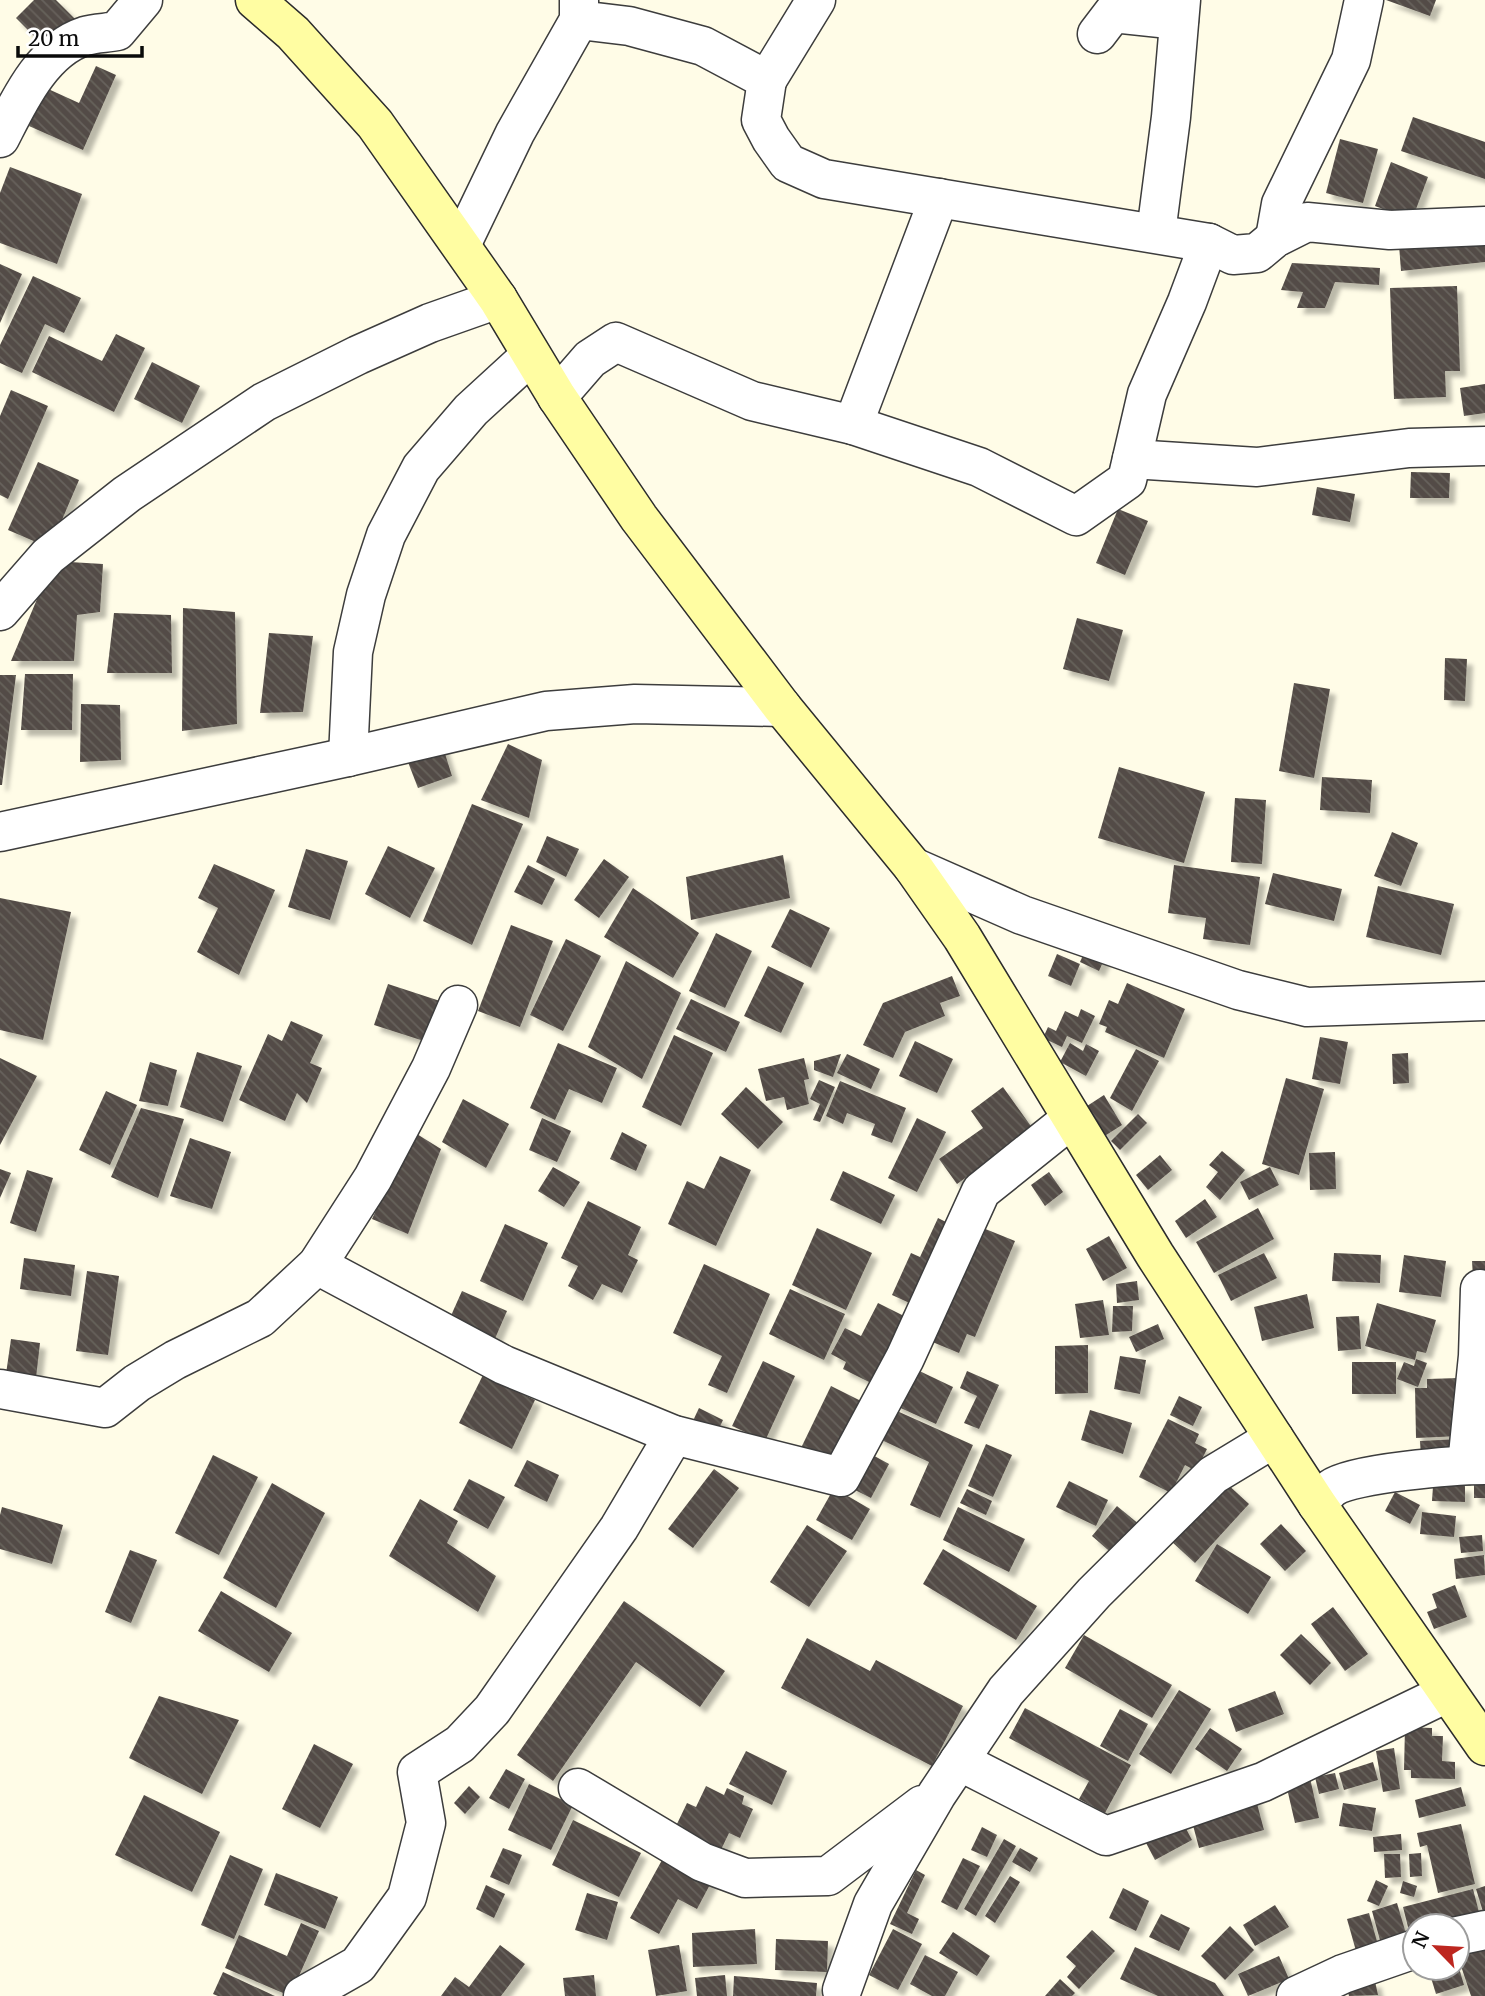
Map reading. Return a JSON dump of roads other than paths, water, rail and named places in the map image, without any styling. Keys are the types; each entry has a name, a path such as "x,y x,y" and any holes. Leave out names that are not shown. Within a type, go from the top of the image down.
{"main road":[{"path":"255,0 293,33 375,124 498,299 557,397 639,518 782,706 913,867 962,937 1070,1119 1274,1438 1485,1746"}],"street":[{"path":"0,138 19,102 53,55 84,37 117,32 143,0"},
{"path":"816,0 767,80 761,120 788,163 824,179 1156,233 1209,243 1233,256 1257,253 1275,238 1307,222 1390,230 1485,226"},
{"path":"1275,238 1281,204 1351,60 1364,0"},
{"path":"461,245 579,10 702,47 767,80"},
{"path":"1097,34 1113,13 1180,10 1171,117 1156,233"},
{"path":"853,425 939,198"},
{"path":"557,397 590,359 616,342 752,401 853,425 979,467 1076,516 1127,480 1147,394 1209,243"},
{"path":"0,611 48,556 127,495 264,402 429,323 498,299"},
{"path":"348,757 353,652 366,595 386,535 421,468 471,410 531,355"},
{"path":"1132,459 1257,467 1409,448 1485,446"},
{"path":"0,832 348,757 546,710 635,704 782,706"},
{"path":"913,867 1023,915 1238,990 1307,1007 1485,1001"},
{"path":"0,1388 105,1408 137,1383 175,1360 260,1318 317,1265 373,1178 431,1069 458,1005"},
{"path":"317,1265 504,1365 674,1435 841,1477 905,1358 981,1191 1070,1119"},
{"path":"1317,1504 1334,1486 1372,1476 1476,1465 1480,1289"},
{"path":"303,1996 358,1965 407,1897 426,1823 417,1772 460,1744 492,1710 619,1528 674,1435"},
{"path":"842,1990 873,1904 937,1794 1006,1691 1094,1593 1213,1475 1274,1438"},
{"path":"959,1761 1106,1836 1263,1782 1447,1693"},
{"path":"578,1788 702,1862 745,1878 828,1876 937,1794"},
{"path":"1296,1996 1343,1974 1401,1954"}]}
